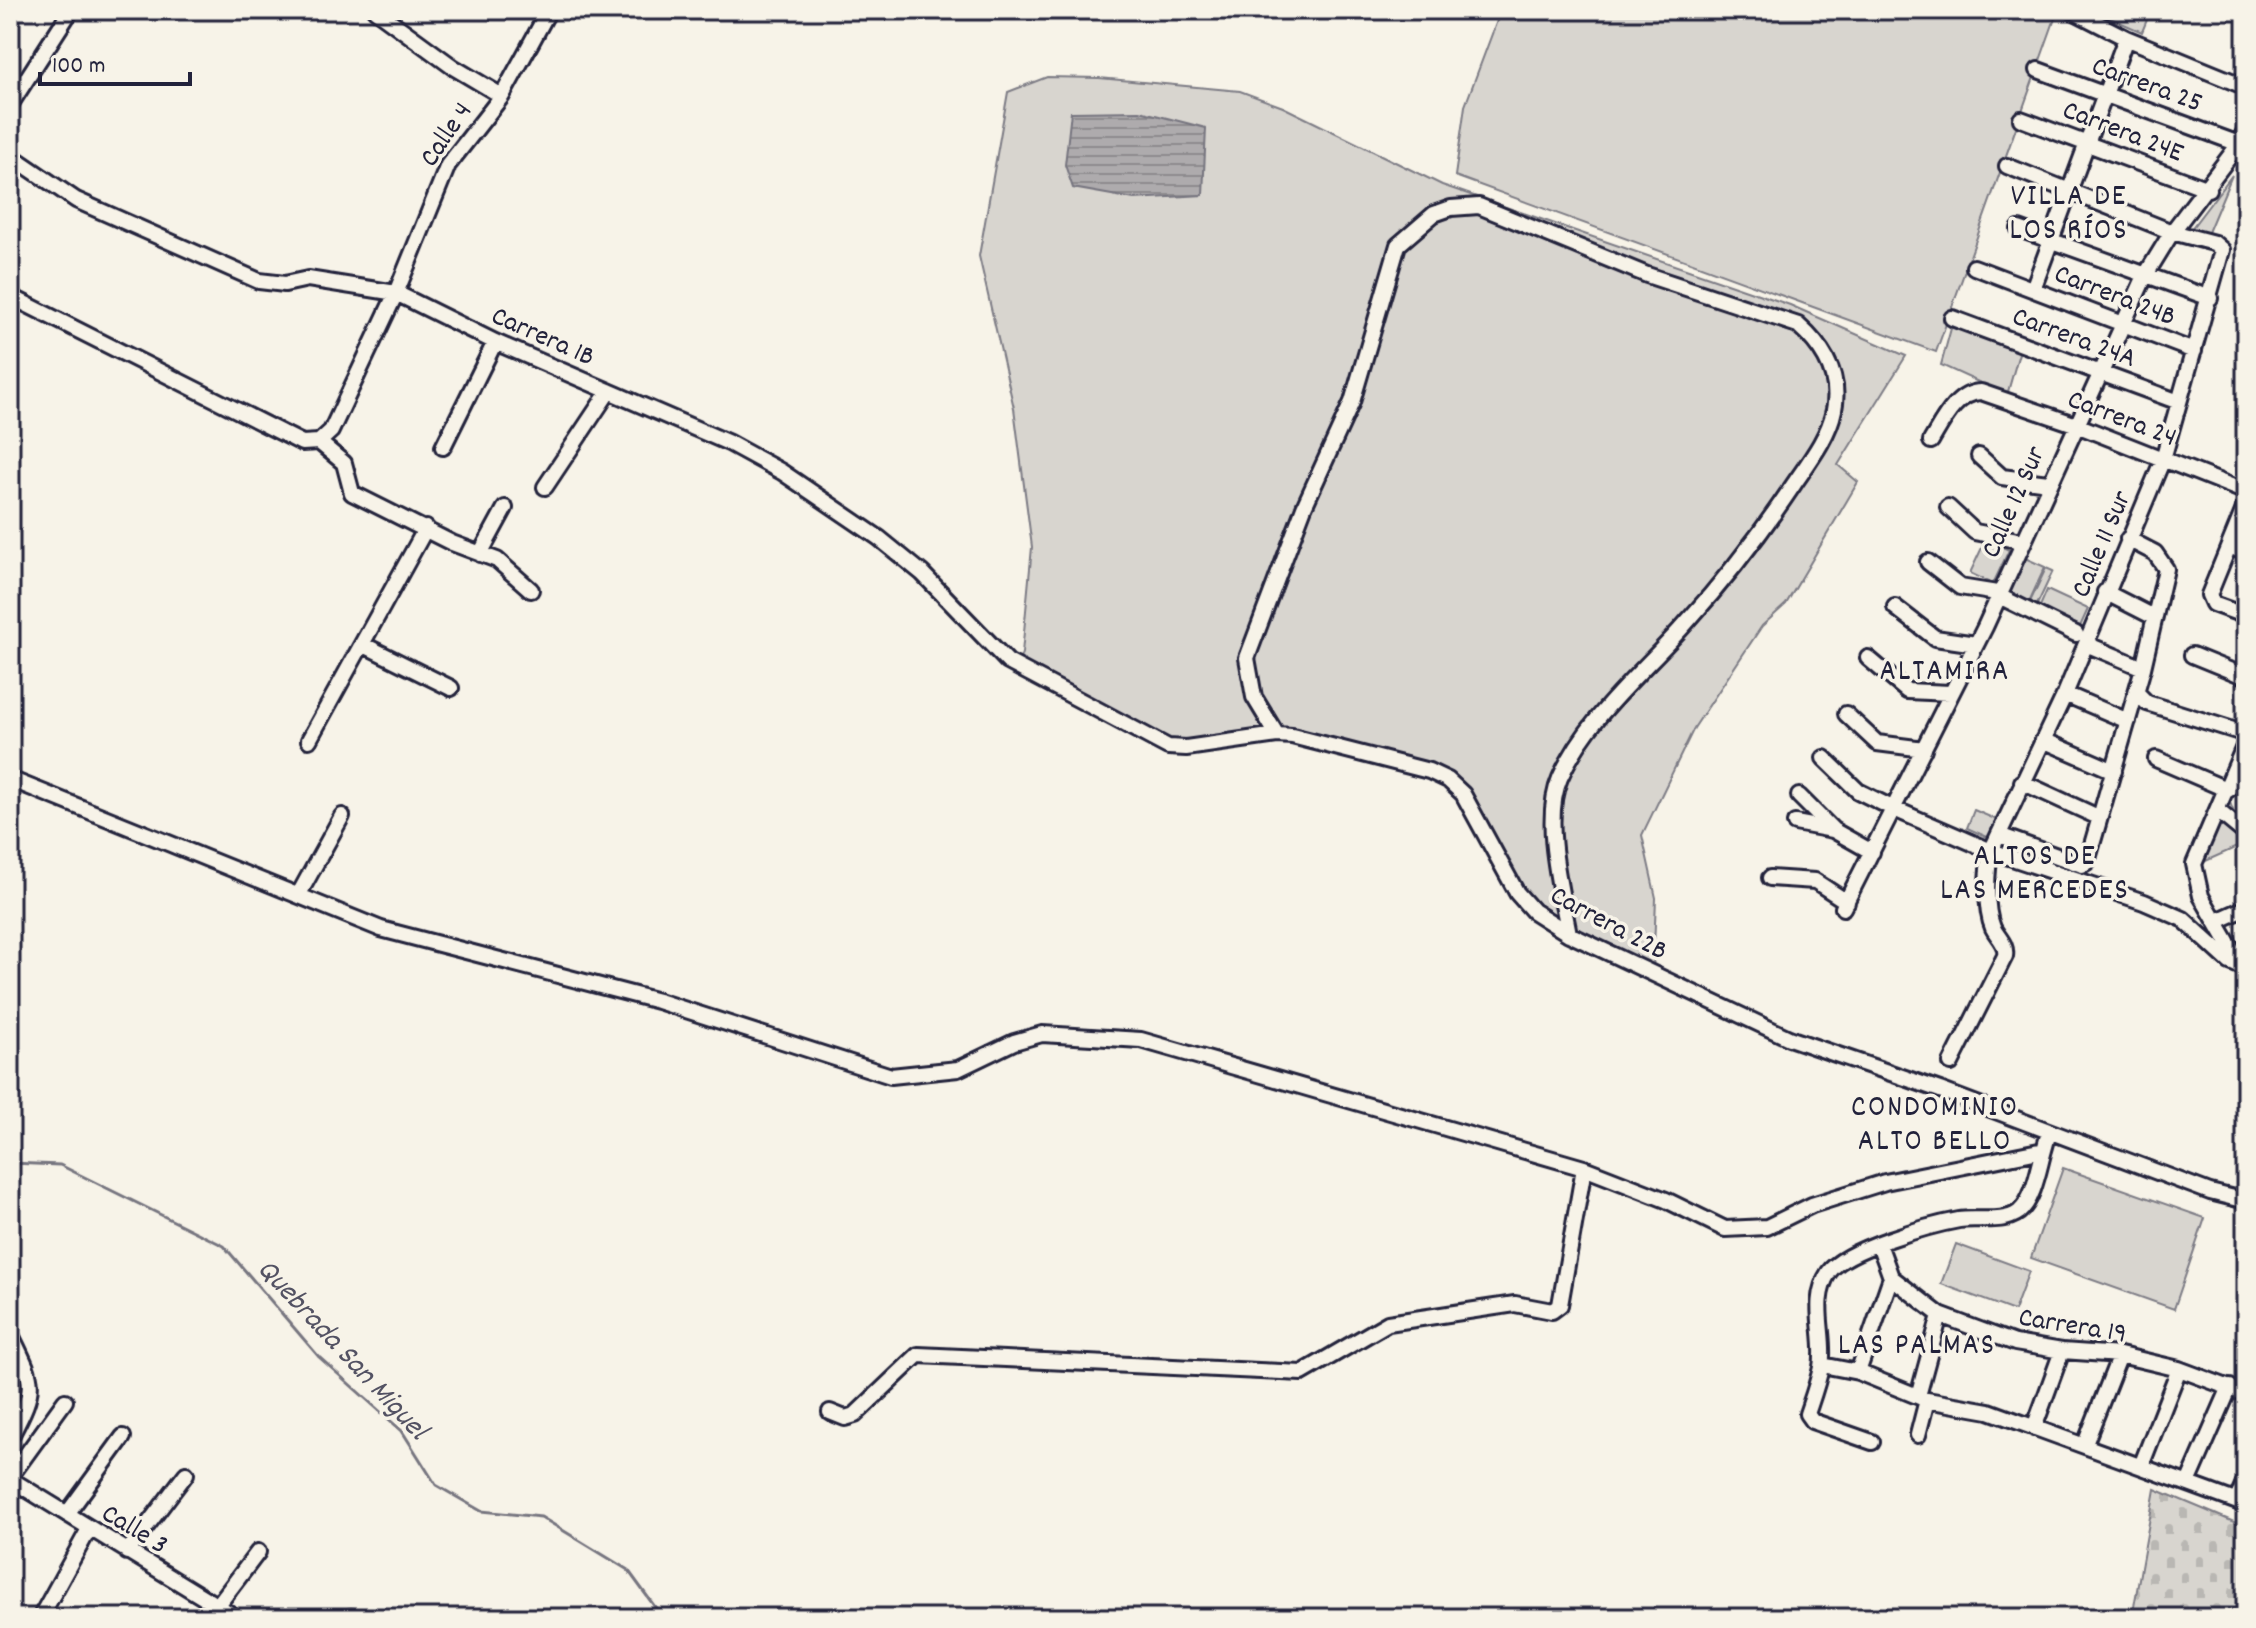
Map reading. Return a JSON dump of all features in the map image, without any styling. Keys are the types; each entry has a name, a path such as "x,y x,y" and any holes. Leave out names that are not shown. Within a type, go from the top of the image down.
{"street":[{"path":"10,105 71,10"},
{"path":"375,10 453,67 502,96"},
{"name":"Calle 4","path":"319,442 331,431 396,293 448,165 502,96 549,10"},
{"path":"2071,10 2126,38 2246,87"},
{"path":"2033,289 2126,38"},
{"name":"Carrera 25","path":"2038,70 2239,144"},
{"name":"Carrera 24E","path":"2021,119 2208,189"},
{"name":"Calle 12 Sur","path":"1770,878 1815,881 1845,905 1976,644 2074,424 2145,276 2172,232 2208,189 2239,144 2246,128"},
{"name":"Carrera 1B","path":"10,155 76,200 259,281 285,284 308,279 396,293 495,342 729,443 829,502 922,573 1008,662"},
{"path":"2007,166 2172,232"},
{"path":"1277,735 1254,697 1247,658 1304,507 1352,402 1398,245 1415,228 1451,208 1488,208 1647,275 1798,325 1815,339 1831,368 1835,400 1829,424 1778,509 1690,620 1594,724 1559,779 1553,809 1554,834 1569,934"},
{"path":"2019,229 2210,298"},
{"name":"Calle 11 Sur","path":"1991,851 2065,694 2081,639 2163,459 2221,255 2219,245 2172,232"},
{"name":"Carrera 24B","path":"1974,267 2194,351"},
{"path":"10,296 302,443 319,442 344,463 352,493 497,560 531,590"},
{"name":"Carrera 24A","path":"1952,318 2179,402"},
{"path":"443,447 495,342"},
{"path":"545,487 609,391"},
{"name":"Carrera 24","path":"1931,441 1952,409 1967,394 1981,392 2074,424 2246,492"},
{"path":"1979,456 2002,477 2048,483"},
{"path":"2246,504 2209,595 2213,604 2246,616"},
{"path":"1948,507 1975,532 2022,541"},
{"path":"480,554 505,508"},
{"path":"309,740 426,528"},
{"path":"1999,835 2085,865 2143,668 2166,569 2155,553 2128,539"},
{"path":"2230,546 2246,553"},
{"path":"1928,562 1960,587 1997,594 2143,668"},
{"path":"2105,592 2154,617"},
{"path":"1895,607 1935,638 1976,644"},
{"path":"362,644 451,688"},
{"path":"2192,655 2246,677"},
{"path":"1868,658 1907,691 1950,693"},
{"name":"Carrera 22B","path":"1008,662 1168,747 1186,748 1277,735 1429,771 1448,780 1463,794 1517,893 1533,911 1569,934 1789,1038 1940,1090 2210,1192 2246,1201"},
{"path":"2136,692 2147,703 2246,734"},
{"path":"2065,694 2128,721"},
{"path":"1846,714 1877,743 1924,749"},
{"path":"2043,740 2114,771"},
{"path":"2244,752 2194,864 2201,896 2244,966"},
{"path":"1824,758 1858,791 1892,808 1991,851 2144,902 2183,919 2230,962 2244,966"},
{"path":"2156,759 2228,790"},
{"path":"10,779 381,929 658,1001 891,1076 958,1069 1014,1042 1042,1034 1141,1040 1584,1168 1666,1200 1725,1229 1767,1227 1812,1205 1885,1182 2044,1150"},
{"path":"2022,782 2098,817"},
{"path":"1799,796 1833,830 1872,852"},
{"path":"2218,811 2246,834"},
{"path":"299,894 342,816"},
{"path":"1795,823 1833,830"},
{"path":"1951,1063 2005,956 2006,950 1990,914 1988,863 1991,851"},
{"path":"2217,921 2246,908"},
{"path":"1872,1442 1809,1418 1822,1365 1817,1311 1827,1274 1842,1261 1879,1244 1957,1220 2018,1213 2025,1204 2049,1132"},
{"path":"830,1412 845,1418 855,1415 918,1355 1302,1373 1388,1323 1515,1304 1552,1311 1560,1305 1584,1168"},
{"path":"1858,1372 1891,1277 1879,1244"},
{"name":"Carrera 19","path":"1891,1277 1940,1315 2015,1343 2062,1351 2120,1355 2179,1369 2246,1394"},
{"path":"1918,1435 1922,1398 1940,1315"},
{"path":"10,1333 28,1371 31,1399 12,1434"},
{"path":"2034,1428 2062,1351"},
{"path":"2085,1444 2120,1355"},
{"path":"1822,1365 1858,1372 1922,1398 1989,1411 2241,1502 2246,1479"},
{"path":"2141,1466 2179,1369"},
{"path":"2188,1483 2230,1387"},
{"path":"10,1478 65,1401"},
{"path":"67,1514 123,1437"},
{"path":"127,1552 186,1474"},
{"name":"Calle 3","path":"10,1478 127,1552 212,1612 237,1618"},
{"path":"40,1618 89,1529"},
{"path":"212,1612 258,1552"}],"green space":[{"path":"1501,10 2058,10 1936,352 1455,176 1465,106"},
{"path":"2092,10 2151,10 2142,32"},
{"path":"1047,77 1099,78 1240,91 1283,107 1442,185 1790,305 1906,356 1838,465 1858,482 1786,604 1762,626 1694,728 1642,835 1656,898 1653,974 1533,911 1448,780 1292,736 1186,748 1017,667 1022,653 1032,547 1014,408 979,256 1008,92"},
{"path":"2232,175 2206,237 2191,229"},
{"path":"1953,321 2021,346 2007,395 1941,365"},
{"path":"1986,539 2009,550 1993,584 1970,573"},
{"path":"2025,558 2045,567 2028,604 2008,594"},
{"path":"2046,568 2053,571 2036,607 2029,604"},
{"path":"2047,590 2088,609 2078,631 2038,611"},
{"path":"2227,795 2246,843 2199,864"},
{"path":"1974,810 2002,822 1994,840 1967,828"},
{"path":"2063,1168 2205,1218 2174,1309 2031,1258"},
{"path":"1956,1244 2029,1271 2014,1311 1941,1284"},
{"path":"2155,1489 2246,1527 2246,1618 2132,1618"}],"shaded area":[{"path":"1140,111 1206,128 1203,195 1134,199 1073,188 1065,165 1071,112"}],"waterway":[{"name":"Quebrada San Miguel","path":"10,1163 60,1165 224,1246 319,1357 402,1431 436,1485 481,1511 541,1517 628,1570 663,1618"}],"district":[{"name":"VILLA DE LOS RÍOS","path":"2069,211"},
{"name":"ALTAMIRA","path":"1945,669"},
{"name":"ALTOS DE LAS MERCEDES","path":"2035,871"},
{"name":"CONDOMINIO ALTO BELLO","path":"1935,1122"},
{"name":"LAS PALMAS","path":"1917,1343"}]}
